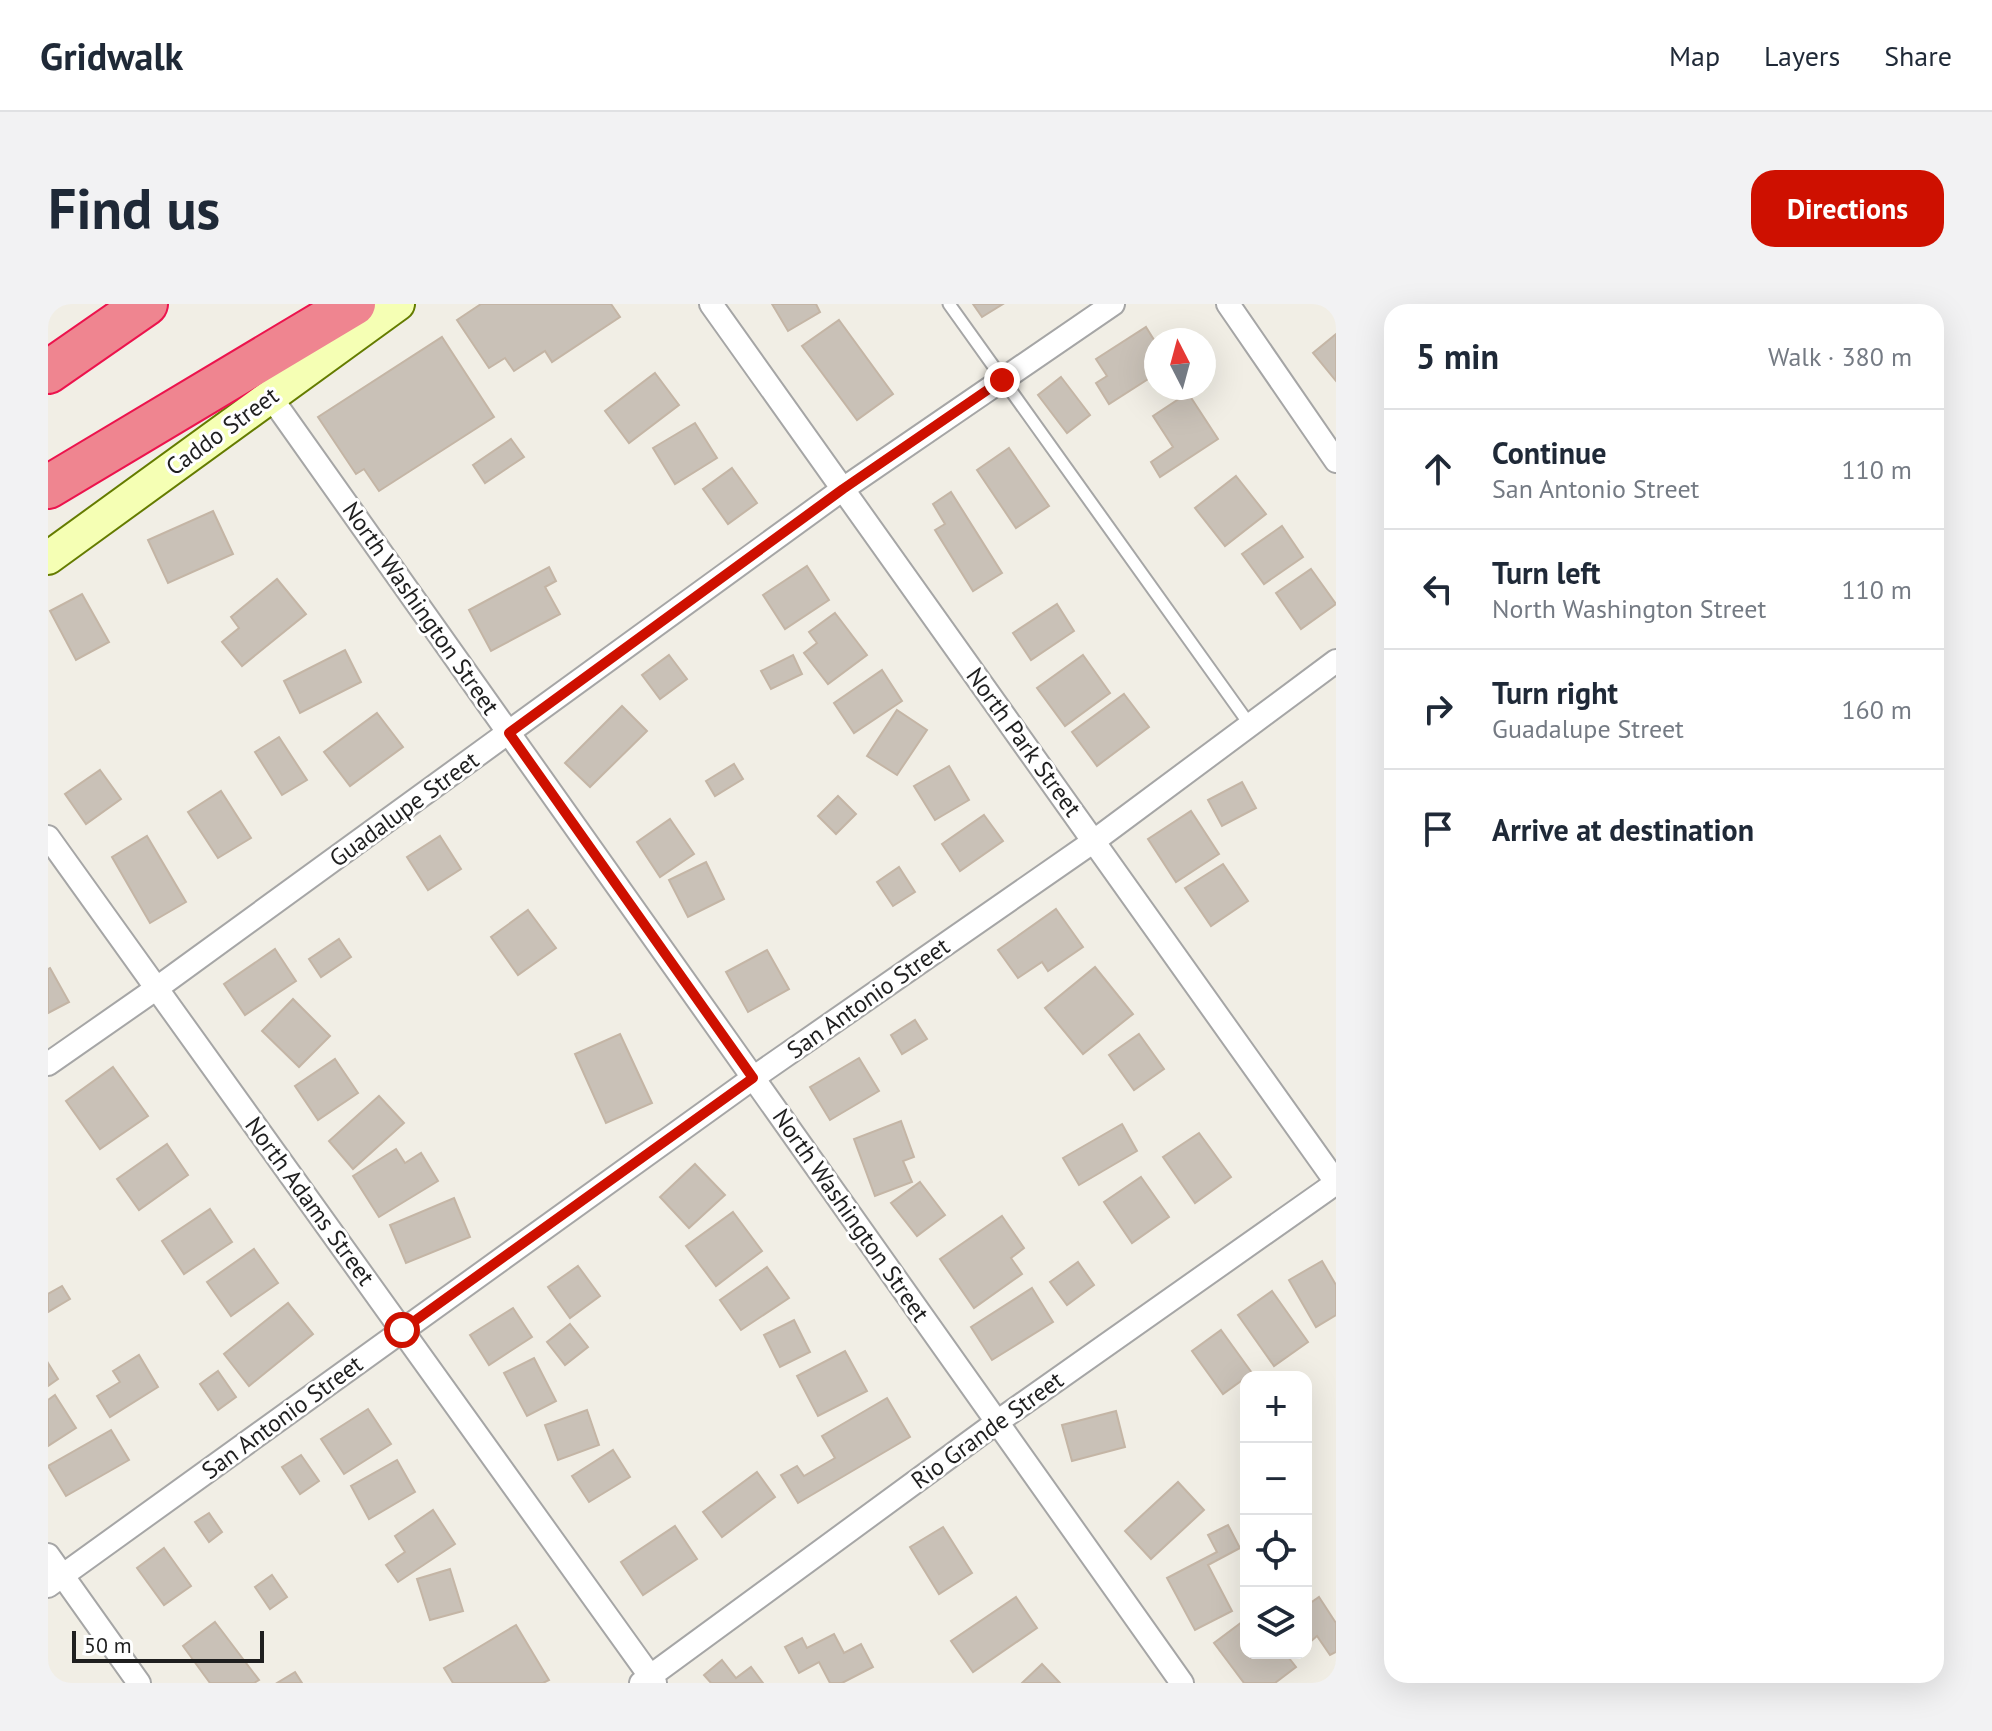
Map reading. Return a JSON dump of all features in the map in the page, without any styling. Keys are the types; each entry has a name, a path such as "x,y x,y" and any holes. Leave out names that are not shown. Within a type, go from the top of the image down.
{"highway":[{"path":"48,372 146,304"},
{"path":"48,487 354,304"}],"main road":[{"name":"Caddo Street","path":"48,558 398,304"}],"street":[{"name":"North Park Street","path":"711,304 1336,1182"},
{"name":"Guadalupe Street","path":"48,1064 843,489 1113,304"},
{"path":"1228,304 1336,461"},
{"name":"North Washington Street","path":"270,396 1182,1683"},
{"name":"San Antonio Street","path":"55,1581 753,1078 1094,841 1336,661"},
{"name":"North Adams Street","path":"48,837 649,1681"},
{"name":"Rio Grande Street","path":"649,1681 997,1422 1336,1182"},
{"path":"48,1555 55,1581 139,1683"}],"lane":[{"path":"949,304 1250,725"}],"building":[{"path":"481,304 611,304 620,317 552,362 545,351 514,371 505,358 489,368 457,320"},
{"path":"772,304 816,304 820,312 788,331"},
{"path":"973,304 1003,304 982,317"},
{"path":"839,320 893,394 857,420 802,346"},
{"path":"1144,328 1144,382 1109,404 1096,383 1107,376 1096,359"},
{"path":"1336,334 1336,381 1313,353"},
{"path":"442,337 494,417 379,491 364,469 356,474 318,417"},
{"path":"655,373 679,405 629,443 605,411"},
{"path":"1061,377 1090,415 1067,433 1038,395"},
{"path":"1177,400 1193,400 1218,439 1160,477 1151,462 1173,447 1153,416"},
{"path":"695,423 717,458 675,484 653,448"},
{"path":"511,439 524,457 485,483 473,465"},
{"path":"1009,448 1049,506 1016,528 977,470"},
{"path":"732,468 757,503 728,524 703,489"},
{"path":"1236,476 1266,514 1225,546 1195,508"},
{"path":"951,492 1002,573 973,591 935,530 945,524 933,504"},
{"path":"213,511 233,554 168,583 148,540"},
{"path":"1282,526 1303,557 1264,584 1242,554"},
{"path":"807,566 829,600 785,629 763,595"},
{"path":"549,567 556,581 545,587 560,614 491,651 469,610"},
{"path":"1311,569 1336,604 1301,629 1276,593"},
{"path":"277,579 306,614 242,666 222,642 239,628 231,617"},
{"path":"82,594 109,642 76,660 50,611"},
{"path":"1057,604 1074,631 1031,660 1013,633"},
{"path":"835,613 867,655 828,684 804,653 817,643 809,632"},
{"path":"345,650 361,682 300,713 284,681"},
{"path":"669,655 687,679 660,699 642,675"},
{"path":"793,655 802,674 771,689 761,671"},
{"path":"1083,655 1110,693 1065,726 1037,688"},
{"path":"882,670 902,701 854,733 834,703"},
{"path":"1124,694 1149,727 1097,766 1072,732"},
{"path":"622,706 647,731 590,787 565,763"},
{"path":"897,710 927,730 897,775 867,756"},
{"path":"377,713 403,747 350,786 324,752"},
{"path":"279,737 307,780 282,795 255,752"},
{"path":"734,764 743,779 715,796 706,781"},
{"path":"949,766 969,800 935,820 914,786"},
{"path":"100,770 121,799 86,824 65,794"},
{"path":"1242,782 1256,808 1222,826 1208,800"},
{"path":"221,791 251,838 218,858 188,812"},
{"path":"838,796 856,814 836,834 818,816"},
{"path":"1191,811 1219,854 1176,882 1148,839"},
{"path":"984,815 1003,841 960,871 942,844"},
{"path":"670,819 694,854 660,877 637,842"},
{"path":"147,836 186,902 150,923 112,857"},
{"path":"440,836 461,869 428,890 407,857"},
{"path":"706,862 724,899 688,917 669,880"},
{"path":"1223,864 1248,901 1211,926 1185,888"},
{"path":"899,867 915,892 893,906 877,882"},
{"path":"1056,909 1083,947 1048,971 1042,962 1018,978 998,950"},
{"path":"528,910 556,948 518,975 491,937"},
{"path":"339,939 351,957 321,977 309,959"},
{"path":"275,949 296,981 245,1015 224,984"},
{"path":"767,950 789,989 748,1012 726,972"},
{"path":"1095,967 1133,1014 1083,1054 1045,1008"},
{"path":"48,969 69,1002 48,1013"},
{"path":"293,999 330,1036 299,1067 262,1031"},
{"path":"915,1020 927,1039 902,1054 891,1035"},
{"path":"620,1034 652,1103 606,1123 575,1054"},
{"path":"1139,1034 1164,1069 1134,1090 1109,1055"},
{"path":"859,1058 879,1091 830,1120 810,1087"},
{"path":"335,1059 358,1093 318,1120 295,1086"},
{"path":"113,1067 148,1116 100,1149 66,1101"},
{"path":"379,1096 404,1123 353,1169 329,1141"},
{"path":"901,1121 914,1157 903,1161 912,1182 875,1196 854,1139"},
{"path":"1122,1124 1137,1151 1079,1185 1063,1158"},
{"path":"1199,1133 1231,1177 1195,1203 1163,1157"},
{"path":"167,1144 188,1175 139,1210 117,1179"},
{"path":"396,1149 405,1163 421,1153 438,1181 379,1217 353,1176"},
{"path":"695,1164 725,1195 689,1228 660,1197"},
{"path":"1141,1177 1169,1217 1132,1243 1104,1202"},
{"path":"920,1182 945,1215 917,1236 891,1203"},
{"path":"454,1198 470,1237 406,1263 390,1225"},
{"path":"210,1209 232,1242 184,1274 162,1241"},
{"path":"733,1212 762,1251 716,1286 686,1246"},
{"path":"1002,1216 1024,1248 1011,1258 1022,1274 974,1308 940,1259"},
{"path":"254,1249 278,1283 231,1316 207,1282"},
{"path":"1322,1261 1336,1285 1336,1315 1316,1327 1289,1280"},
{"path":"1078,1262 1094,1285 1067,1305 1050,1282"},
{"path":"578,1266 600,1296 570,1318 548,1287"},
{"path":"767,1267 789,1298 741,1330 720,1300"},
{"path":"62,1286 70,1299 48,1312 48,1294"},
{"path":"1032,1288 1053,1322 992,1360 971,1327"},
{"path":"1272,1291 1308,1342 1274,1366 1238,1315"},
{"path":"288,1303 313,1334 249,1386 224,1354"},
{"path":"513,1308 532,1337 489,1365 470,1335"},
{"path":"794,1320 810,1352 780,1367 764,1335"},
{"path":"570,1324 588,1347 565,1365 547,1342"},
{"path":"1221,1330 1251,1371 1240,1371 1240,1382 1223,1394 1192,1351"},
{"path":"845,1351 867,1391 818,1416 797,1376"},
{"path":"139,1355 158,1387 110,1417 97,1396 120,1382 113,1371"},
{"path":"534,1358 556,1401 527,1416 504,1373"},
{"path":"48,1363 58,1379 48,1386"},
{"path":"218,1371 236,1397 218,1410 200,1384"},
{"path":"55,1395 76,1428 48,1446 48,1400"},
{"path":"887,1398 910,1437 798,1503 781,1475 797,1466 804,1476 835,1458 822,1436"},
{"path":"368,1409 391,1444 344,1474 321,1439"},
{"path":"587,1410 599,1445 558,1460 545,1425"},
{"path":"1116,1411 1125,1447 1072,1461 1062,1425"},
{"path":"111,1430 129,1460 66,1496 48,1466"},
{"path":"613,1450 630,1477 589,1502 572,1476"},
{"path":"301,1455 319,1481 300,1494 282,1467"},
{"path":"397,1460 415,1492 369,1519 351,1486"},
{"path":"757,1472 775,1497 722,1537 703,1512"},
{"path":"1178,1482 1204,1510 1151,1559 1125,1531"},
{"path":"433,1510 455,1544 398,1582 386,1565 405,1552 395,1536"},
{"path":"209,1513 222,1532 209,1542 195,1522"},
{"path":"1228,1525 1240,1548 1208,1565 1232,1611 1195,1630 1167,1578 1217,1552 1208,1535"},
{"path":"675,1526 697,1559 643,1595 621,1562"},
{"path":"943,1527 972,1573 939,1594 910,1547"},
{"path":"164,1548 191,1586 164,1605 137,1568"},
{"path":"450,1569 463,1611 430,1620 417,1579"},
{"path":"272,1575 287,1597 270,1609 255,1587"},
{"path":"1016,1597 1037,1628 973,1672 951,1641"},
{"path":"1319,1597 1336,1623 1336,1652 1330,1655 1317,1636 1312,1640 1312,1602"},
{"path":"215,1622 259,1680 254,1683 210,1683 183,1646"},
{"path":"1240,1624 1240,1659 1290,1659 1296,1667 1275,1683 1244,1683 1214,1643"},
{"path":"516,1625 549,1680 543,1683 453,1683 444,1668"},
{"path":"834,1634 844,1653 861,1644 873,1667 842,1683 830,1683 819,1662 799,1673 785,1647 802,1638 807,1648"},
{"path":"722,1660 736,1678 751,1667 763,1683 711,1683 704,1675"},
{"path":"1042,1664 1060,1683 1022,1683"},
{"path":"295,1672 302,1683 277,1683"}],"route":[{"path":"402,1330 753,1078 509,733 843,489 1002,380"}]}
